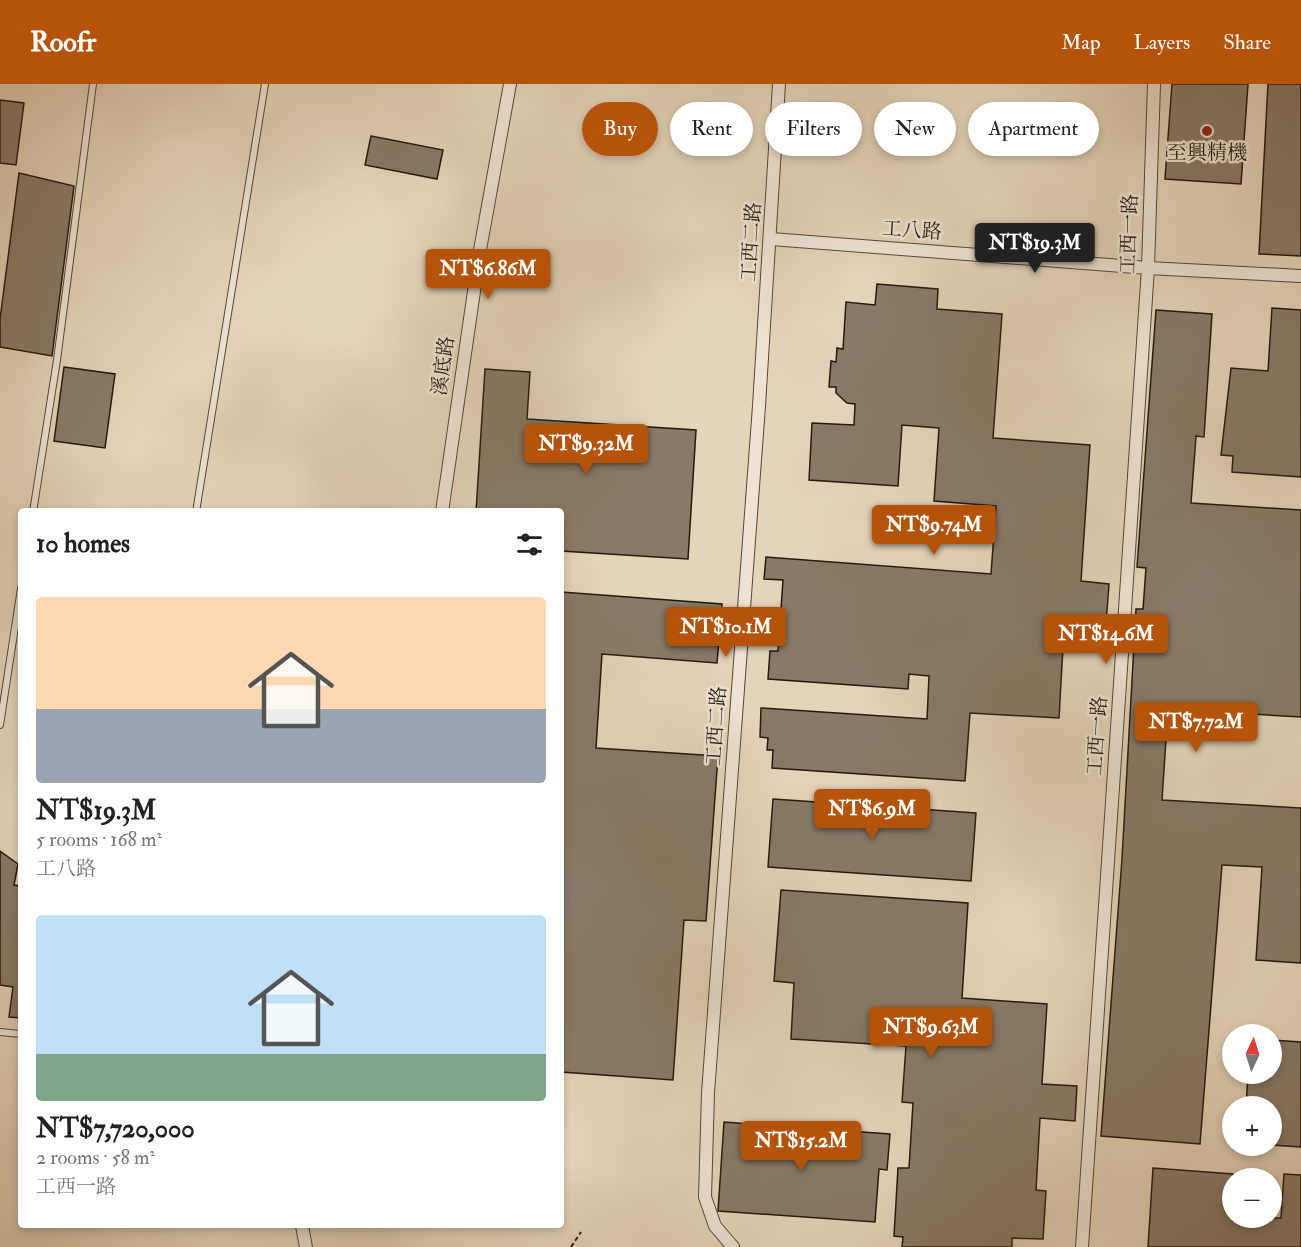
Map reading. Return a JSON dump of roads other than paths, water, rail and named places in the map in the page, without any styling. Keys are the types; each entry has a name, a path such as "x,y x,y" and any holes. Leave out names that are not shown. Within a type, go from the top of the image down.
{"street":[{"name":"溪底路","path":"443,508 480,250 510,84"},
{"name":"工西二路","path":"733,1247 715,1226 705,1197 708,1093 771,239 779,84"},
{"name":"工西一路","path":"1082,1247 1148,268 1154,84"},
{"name":"工八路","path":"771,239 1148,268 1301,276"},
{"path":"302,1228 306,1247"}],"lane":[{"path":"34,508 57,360 93,84"},
{"path":"197,508 265,84"},
{"path":"0,725 18,608"},
{"path":"0,1032 18,1034"}],"place":[{"name":"至興精機","path":"1207,131"}]}
